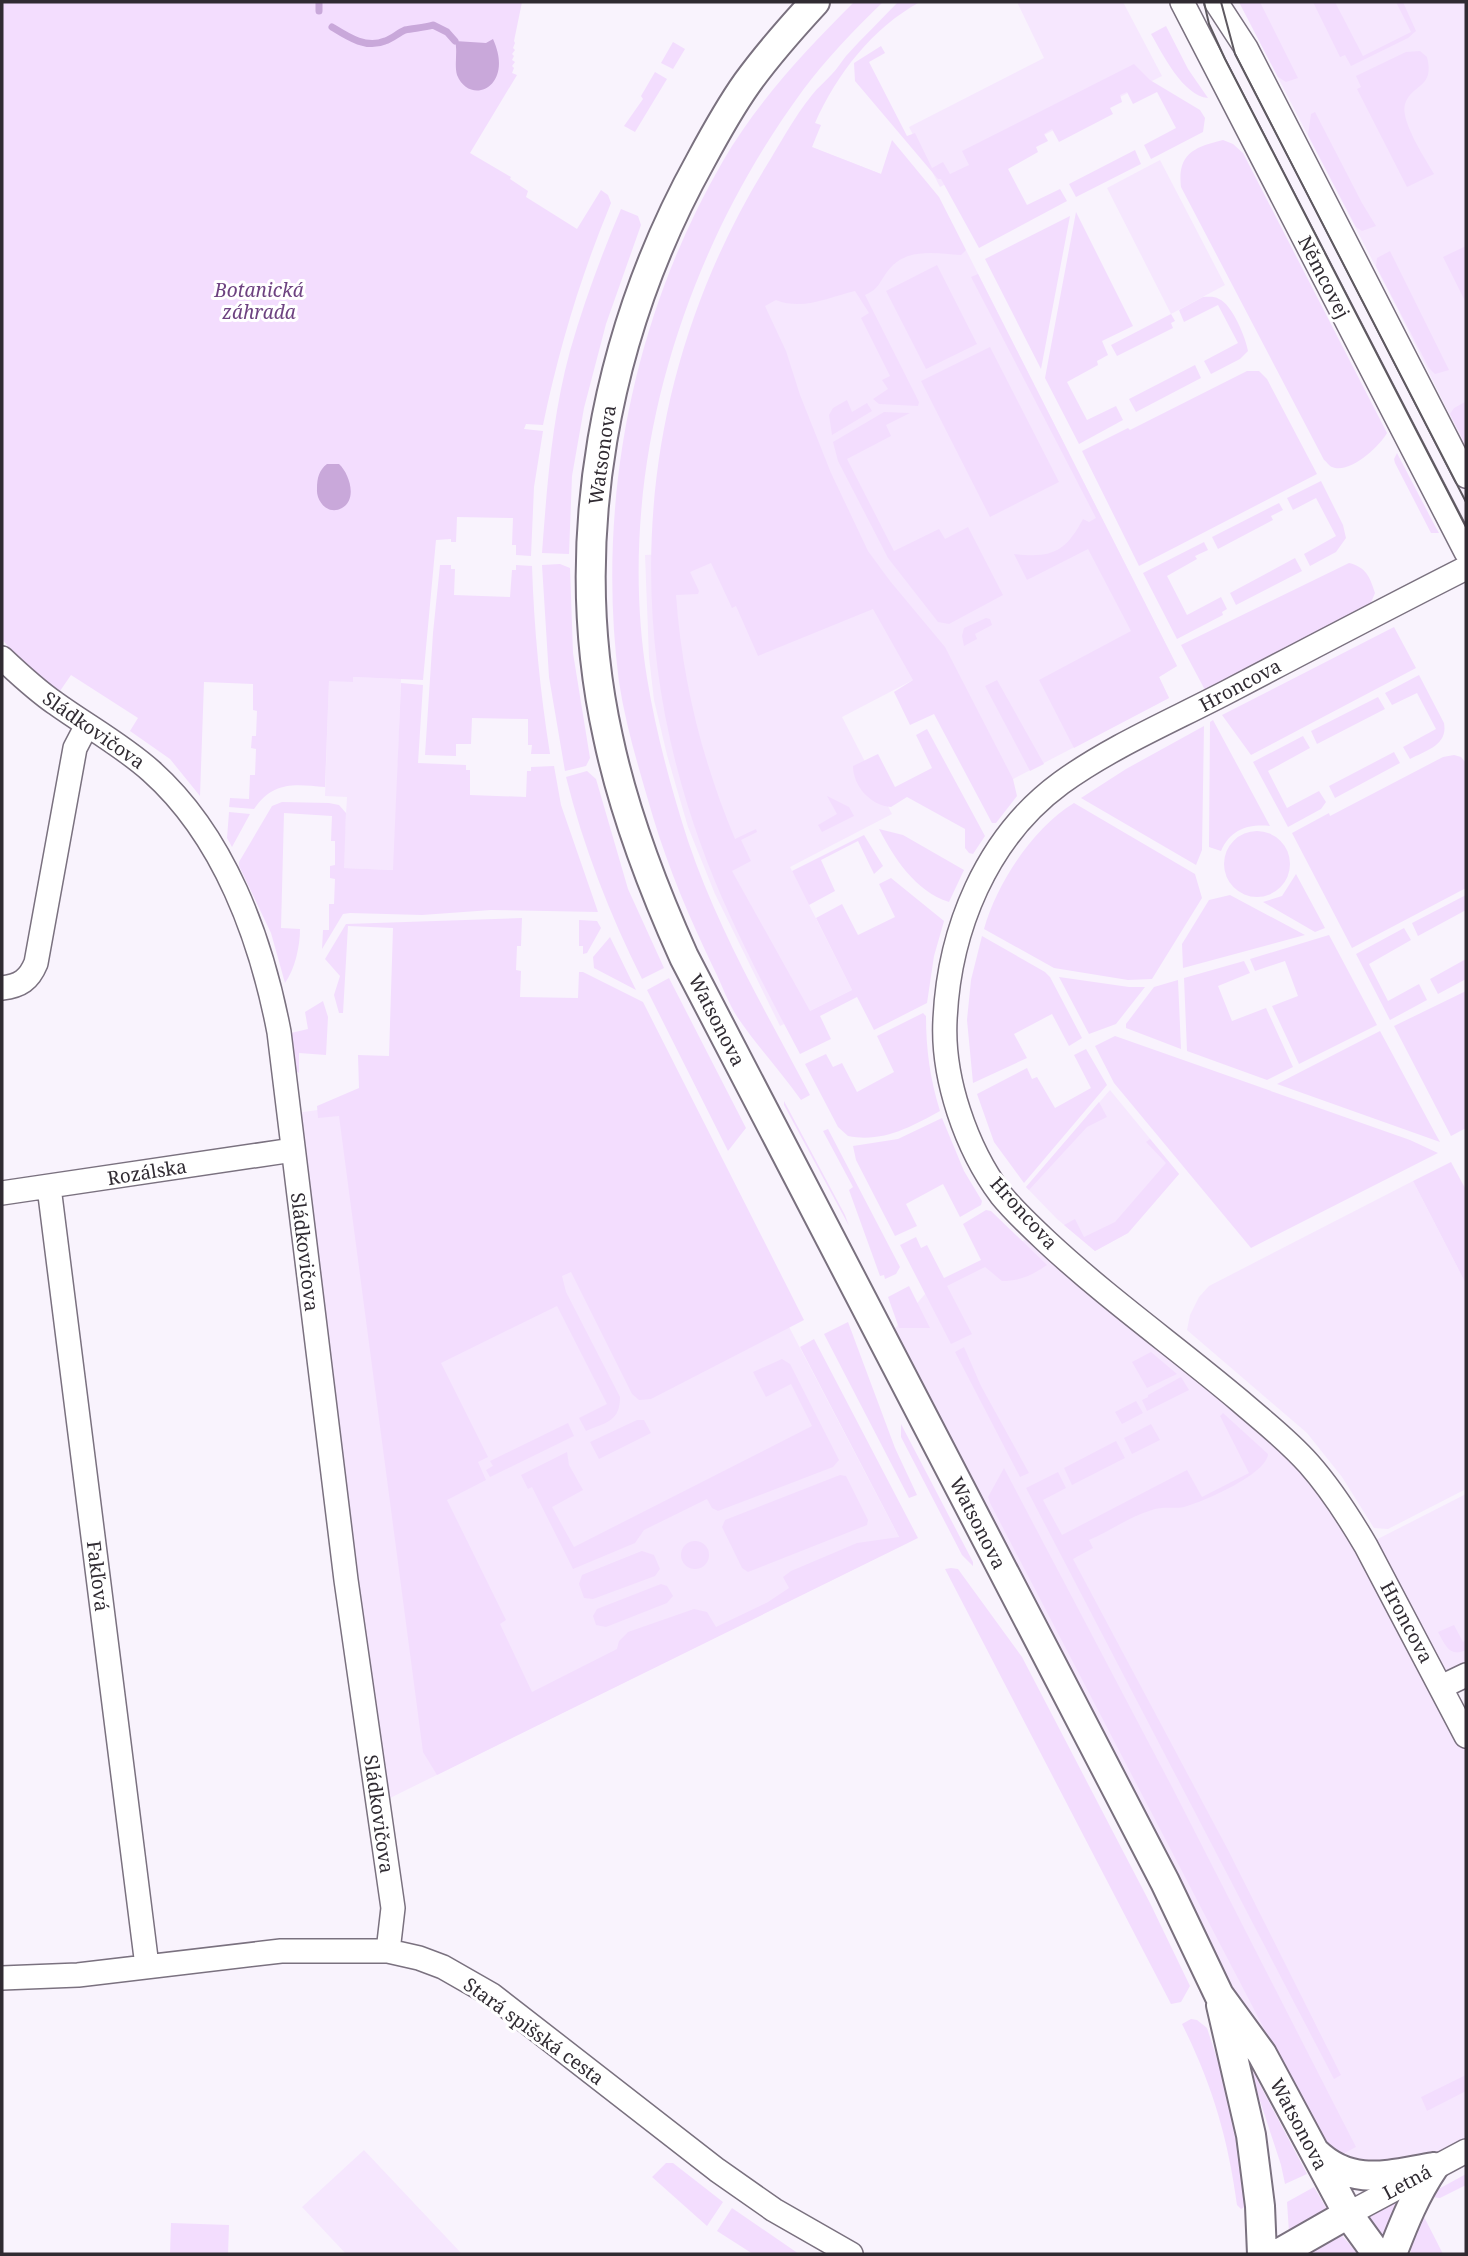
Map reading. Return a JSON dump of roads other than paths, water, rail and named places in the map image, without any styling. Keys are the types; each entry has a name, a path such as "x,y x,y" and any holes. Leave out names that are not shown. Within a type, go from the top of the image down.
{"street":[{"name":"Watsonova","path":"815,2 754,74 718,129 665,231 624,338 602,441 592,549 597,669 608,738 645,865 684,957 1165,1882 1219,1995 1262,2054 1348,2214 1377,2254"},
{"name":"Němcovej","path":"1182,2 1466,552"},
{"name":"Němcovej","path":"1216,2 1246,48 1466,476"},
{"name":"Hroncova","path":"1466,568 1125,745 1048,794 999,848 973,894 962,920 951,962 944,1030 950,1076 965,1126 990,1178 1003,1196 1070,1262 1212,1377 1307,1461 1350,1518 1466,1736"},
{"name":"Sládkovičova","path":"2,658 24,679 150,770 173,791 196,821 231,882 254,936 272,994 279,1031 346,1580 393,1908 388,1951"},
{"path":"2,988 15,986 26,980 36,963 75,748 87,725"},
{"name":"Rozálska","path":"2,1194 293,1150"},
{"name":"Fakľová","path":"49,1186 147,1966"},
{"path":"1441,1688 1466,1675"},
{"name":"Stará spišská cesta","path":"2,1978 78,1975 281,1951 388,1951 419,1958 443,1967 492,1995 717,2170 774,2210 851,2254"},
{"name":"Watsonova","path":"1219,1995 1251,2135 1260,2206 1262,2254"},
{"path":"1314,2150 1335,2168 1358,2175 1385,2177 1434,2167"},
{"name":"Letná","path":"1348,2214 1466,2151"},
{"path":"1392,2254 1406,2215 1434,2167"},
{"path":"1278,2254 1348,2214"}],"waterway":[{"path":"319,2 319,11"},
{"path":"332,27 357,41 371,44 388,40 405,30 433,25 447,32 455,41"}],"tram line":[{"path":"1204,2 1209,24 1225,59 1466,527"},
{"path":"1221,2 1235,54 1466,502"}],"park label":[{"name":"Botanická záhrada","path":"259,301"}]}
